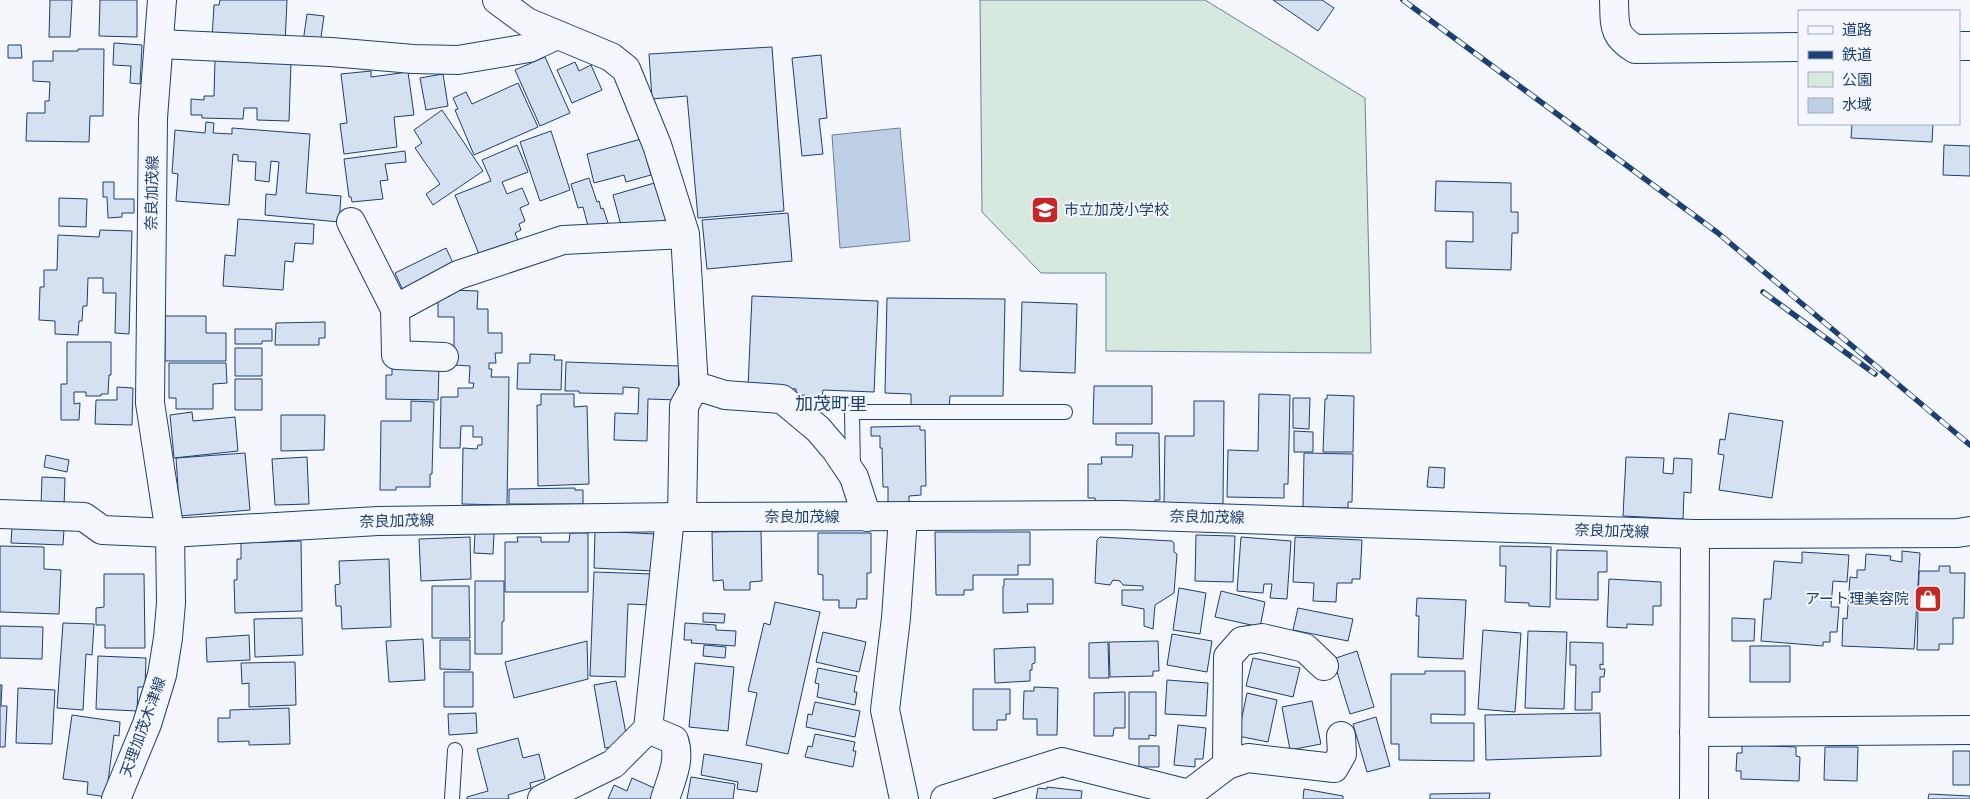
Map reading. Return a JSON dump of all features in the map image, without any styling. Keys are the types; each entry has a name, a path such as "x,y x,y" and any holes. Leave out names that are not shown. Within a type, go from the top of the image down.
{"street":[{"name":"奈良加茂線","path":"162,0 153,118 150,402 170,533 378,521 676,517 1120,515 1695,534 1957,533 1970,531"},
{"path":"498,0 527,22 611,56 626,68 657,145 685,234 694,388 684,406 676,517 648,729 613,764 542,799"},
{"path":"1614,0 1615,27 1622,41 1635,49 1798,48"},
{"path":"159,44 458,60 529,48 557,35"},
{"path":"351,222 394,309 396,355 444,357"},
{"path":"394,309 458,275 564,240 685,234"},
{"path":"694,388 706,389 725,395 782,399 818,429 836,450 854,477 867,517"},
{"path":"0,514 84,517 102,530 170,533"},
{"path":"903,517 896,618 885,710 904,799"},
{"name":"天理加茂木津線","path":"116,799 147,724 162,675 171,603 170,533"},
{"path":"1694,799 1695,534"},
{"path":"1227,764 1228,657 1242,641 1262,638 1304,648 1324,666"},
{"path":"648,729 674,740 676,746 677,762 665,799"},
{"path":"1694,732 1970,730"},
{"path":"945,799 1062,762 1189,794 1227,764 1248,758 1334,768 1342,754 1341,736"}],"lane":[{"path":"854,477 852,412 1065,412"},
{"path":"452,799 455,750"}],"green space":[{"path":"980,0 1205,0 1365,98 1371,353 1106,351 1106,273 1041,273 982,212"}],"water":[{"path":"900,128 910,241 840,248 832,135"}],"building":[{"path":"50,0 72,0 70,37 49,37"},
{"path":"100,0 137,0 137,37 99,36"},
{"path":"220,0 287,0 285,44 212,39 214,5 219,5"},
{"path":"1273,0 1322,0 1334,8 1318,31"},
{"path":"307,14 324,16 320,44 303,42"},
{"path":"114,43 142,45 140,84 130,83 131,66 113,65"},
{"path":"8,45 21,45 22,58 8,58"},
{"path":"772,47 784,211 698,218 687,96 652,99 649,54"},
{"path":"78,49 104,49 103,116 90,116 89,142 26,141 27,113 45,113 45,101 49,101 50,82 33,81 33,61 53,61 53,51 78,51"},
{"path":"821,55 827,118 819,119 823,154 802,156 792,58"},
{"path":"545,57 570,113 540,126 515,70"},
{"path":"215,60 291,63 289,121 257,120 257,108 244,108 243,119 202,118 202,115 191,115 191,99 204,100 204,96 214,96"},
{"path":"575,62 579,71 591,65 602,90 572,103 557,70"},
{"path":"371,71 371,77 408,72 414,115 394,117 397,147 344,154 340,124 347,123 341,74"},
{"path":"443,74 448,106 426,110 420,78"},
{"path":"518,83 538,127 474,155 455,110 458,109 453,98 466,92 472,104"},
{"path":"442,110 483,171 433,205 426,194 440,184 415,148 422,143 414,130"},
{"path":"206,122 214,123 213,133 232,134 232,128 310,134 306,193 341,196 339,222 265,215 266,194 276,195 279,162 271,161 269,182 255,180 256,162 238,161 238,155 233,154 229,205 176,201 178,174 172,173 175,130 205,133"},
{"path":"1852,125 1933,125 1932,142 1851,138"},
{"path":"551,131 570,190 540,201 520,142"},
{"path":"641,139 651,175 626,182 624,175 594,183 587,154"},
{"path":"517,145 528,172 502,182 507,194 522,188 529,204 520,208 525,221 519,224 521,230 515,233 521,248 483,264 455,195 491,181 482,160"},
{"path":"1944,145 1970,146 1970,176 1943,175"},
{"path":"405,151 406,162 385,164 388,180 380,181 383,199 352,202 351,197 349,197 344,159"},
{"path":"589,178 597,202 599,201 601,209 603,208 609,226 588,226 583,207 578,208 571,184"},
{"path":"1436,181 1511,183 1511,212 1518,212 1518,233 1512,233 1511,270 1446,268 1446,241 1473,242 1473,212 1435,211"},
{"path":"103,182 114,182 114,199 134,199 134,213 122,213 122,217 108,218 107,197 103,197"},
{"path":"658,182 669,219 623,233 613,195"},
{"path":"59,198 87,199 86,227 59,226"},
{"path":"788,213 792,261 707,269 702,220"},
{"path":"238,219 314,224 313,244 295,243 293,262 285,261 283,290 223,286 225,255 235,256"},
{"path":"100,230 132,231 129,334 115,333 116,293 103,293 103,278 88,278 87,306 83,306 82,321 79,321 78,335 55,334 55,321 39,320 40,287 44,287 44,270 57,270 58,235 99,237"},
{"path":"446,248 453,263 406,297 395,273"},
{"path":"450,290 478,291 477,309 488,309 488,333 502,333 502,353 495,353 496,363 489,363 489,369 492,369 491,377 509,377 507,505 462,504 463,448 477,449 478,445 482,445 482,437 473,437 473,426 461,426 460,448 440,448 441,397 458,397 458,388 473,388 474,383 469,383 470,366 454,365 454,317 438,317 438,296 450,296"},
{"path":"752,296 878,301 874,392 823,390 822,396 796,395 796,389 748,387"},
{"path":"887,298 1005,299 1003,396 950,396 949,409 911,409 911,394 885,393"},
{"path":"1022,302 1077,304 1075,373 1020,371"},
{"path":"165,316 206,316 206,333 226,333 226,361 165,361"},
{"path":"325,322 325,338 319,338 319,345 275,345 276,323"},
{"path":"235,329 272,329 272,341 262,341 262,344 235,344"},
{"path":"67,342 111,342 111,375 109,375 108,394 86,396 86,392 74,392 74,404 80,403 79,420 61,420 61,384 67,384"},
{"path":"235,348 262,348 262,376 235,376"},
{"path":"530,354 555,355 554,360 562,360 561,390 517,389 518,363 530,363"},
{"path":"566,362 679,366 678,400 648,399 647,441 614,440 615,413 638,414 639,388 623,387 623,394 565,391"},
{"path":"169,363 226,363 227,383 213,384 213,409 176,409 176,398 169,398"},
{"path":"392,367 439,368 438,400 386,399 386,375 392,375"},
{"path":"235,379 262,379 262,410 235,410"},
{"path":"1094,386 1152,386 1152,424 1093,424"},
{"path":"117,387 133,388 132,425 95,424 96,400 117,400"},
{"path":"541,394 574,394 574,407 587,406 589,484 538,486 537,405 541,405"},
{"path":"1259,394 1290,395 1288,484 1284,484 1284,498 1227,497 1228,450 1258,451"},
{"path":"1327,395 1354,396 1353,452 1323,452 1325,399 1327,399"},
{"path":"1293,398 1310,398 1309,429 1293,428"},
{"path":"411,401 434,402 430,487 396,487 396,490 380,490 381,421 411,421"},
{"path":"1194,401 1224,401 1223,504 1164,504 1165,436 1194,436"},
{"path":"192,412 193,421 235,417 238,451 174,458 170,415"},
{"path":"1729,413 1783,421 1772,498 1719,490 1724,455 1718,454 1720,439 1725,440"},
{"path":"281,415 325,415 324,450 281,451"},
{"path":"920,426 920,430 925,430 926,486 921,486 921,495 909,496 909,503 888,504 888,487 883,487 880,436 871,436 871,427"},
{"path":"1294,431 1313,432 1313,452 1294,452"},
{"path":"1116,433 1159,433 1160,500 1155,500 1155,505 1096,505 1095,498 1088,498 1088,464 1102,464 1101,457 1132,457 1133,445 1116,445"},
{"path":"245,453 250,510 180,516 176,458"},
{"path":"1304,453 1353,454 1352,502 1348,502 1348,508 1303,507"},
{"path":"46,455 69,460 67,472 44,467"},
{"path":"307,457 309,504 275,505 272,459"},
{"path":"1626,457 1664,458 1663,473 1673,474 1674,458 1692,459 1691,493 1684,492 1683,519 1623,516"},
{"path":"1429,467 1445,468 1444,488 1427,487"},
{"path":"42,477 65,478 64,507 41,506"},
{"path":"575,488 575,490 583,490 583,504 509,504 509,489"},
{"path":"12,526 64,529 63,545 11,543"},
{"path":"595,531 655,534 654,571 594,568"},
{"path":"761,531 762,581 750,582 750,590 724,590 723,580 713,581 712,532"},
{"path":"475,532 494,533 493,554 474,553"},
{"path":"935,532 1030,532 1030,565 1018,565 1018,575 973,575 973,590 964,590 964,595 936,595"},
{"path":"570,533 588,533 588,592 505,592 505,542 518,542 517,537 541,537 541,542 569,542"},
{"path":"818,533 871,533 871,573 867,573 867,599 857,599 856,608 839,608 839,600 823,600 823,575 818,574"},
{"path":"1196,535 1235,536 1233,582 1195,581"},
{"path":"470,537 471,579 421,581 419,539"},
{"path":"1100,537 1172,541 1174,543 1174,552 1177,554 1174,593 1155,605 1153,629 1144,626 1144,609 1122,605 1122,590 1143,590 1143,586 1123,585 1120,581 1113,580 1110,585 1095,583 1097,540"},
{"path":"1241,537 1291,541 1287,599 1270,598 1272,584 1264,584 1263,593 1237,591"},
{"path":"1295,537 1362,540 1360,579 1352,579 1352,583 1337,583 1336,602 1313,601 1314,583 1293,582"},
{"path":"301,541 302,611 235,613 234,580 237,580 237,559 241,559 241,543"},
{"path":"0,546 44,547 44,569 61,570 59,614 0,612"},
{"path":"1500,546 1551,547 1550,607 1529,606 1529,603 1505,602 1506,566 1500,566"},
{"path":"1557,550 1607,551 1607,572 1598,572 1598,600 1556,599"},
{"path":"1902,551 1920,553 1914,649 1842,646 1843,618 1847,619 1850,577 1857,578 1857,570 1865,570 1866,554 1891,556 1890,560 1902,562"},
{"path":"1802,552 1849,555 1847,582 1833,581 1831,607 1839,607 1837,632 1830,632 1830,642 1823,642 1823,646 1761,641 1764,599 1771,599 1774,561 1802,563"},
{"path":"389,559 391,627 342,629 341,606 336,606 335,585 340,584 339,561"},
{"path":"1939,566 1950,566 1950,573 1965,573 1964,618 1953,618 1953,644 1939,644 1939,650 1917,650 1919,571 1939,571"},
{"path":"594,572 652,574 651,605 628,604 625,677 590,676"},
{"path":"104,574 144,574 145,648 105,648 105,625 96,625 96,608 104,607"},
{"path":"1004,579 1053,579 1053,604 1027,604 1028,612 1003,613"},
{"path":"1609,579 1661,582 1661,606 1653,606 1653,625 1627,624 1627,628 1607,627"},
{"path":"475,581 504,581 502,654 475,654"},
{"path":"432,586 469,586 470,638 432,638"},
{"path":"1179,588 1206,593 1200,634 1173,630"},
{"path":"1221,591 1265,602 1260,627 1215,617"},
{"path":"1417,598 1466,600 1463,659 1418,657 1419,616 1416,616"},
{"path":"775,602 820,612 788,754 746,745 757,693 748,691 764,623 770,625"},
{"path":"1298,608 1353,619 1348,641 1293,630"},
{"path":"703,613 725,614 724,623 703,622"},
{"path":"302,618 303,655 255,657 254,619"},
{"path":"1732,618 1755,619 1754,641 1732,641"},
{"path":"63,623 94,624 92,655 86,654 83,710 57,708"},
{"path":"685,623 716,625 716,630 736,631 735,646 691,643 692,640 684,640"},
{"path":"0,626 43,627 42,659 0,658"},
{"path":"1483,630 1521,633 1515,712 1478,709"},
{"path":"1528,631 1567,632 1564,709 1525,708"},
{"path":"823,632 866,642 859,672 816,662"},
{"path":"1172,634 1212,641 1207,672 1167,665"},
{"path":"249,635 250,660 207,662 206,638"},
{"path":"423,639 425,680 389,682 386,641"},
{"path":"440,640 470,640 470,670 440,669"},
{"path":"587,641 588,679 514,698 505,662"},
{"path":"1158,641 1159,671 1153,671 1153,676 1110,677 1109,642"},
{"path":"1108,642 1109,678 1089,678 1089,643"},
{"path":"1570,642 1603,643 1603,665 1600,664 1600,669 1605,669 1604,677 1600,677 1600,692 1592,692 1592,710 1575,710 1576,665 1570,665"},
{"path":"704,645 726,647 725,658 703,656"},
{"path":"1750,646 1790,646 1790,682 1750,682"},
{"path":"1035,647 1035,663 1032,664 1032,670 1030,670 1030,681 995,683 994,649"},
{"path":"1357,651 1374,707 1350,714 1333,659"},
{"path":"98,656 146,658 145,687 138,687 137,711 96,709"},
{"path":"1253,658 1300,668 1293,697 1246,686"},
{"path":"295,662 296,705 249,707 249,683 242,684 241,663"},
{"path":"695,663 734,667 728,731 689,727"},
{"path":"818,668 857,676 854,692 857,692 855,705 817,697 819,684 815,683"},
{"path":"1425,671 1465,671 1465,715 1431,714 1431,723 1474,723 1474,761 1399,760 1399,744 1391,744 1391,674 1425,674"},
{"path":"444,672 473,672 473,707 444,707"},
{"path":"1167,680 1208,683 1206,716 1165,714"},
{"path":"616,681 628,744 605,748 594,685"},
{"path":"0,685 2,685 1,706 7,706 5,747 0,747"},
{"path":"1034,687 1058,688 1057,735 1037,735 1037,719 1023,719 1024,691 1034,691"},
{"path":"18,688 55,690 52,744 16,743"},
{"path":"973,689 1010,689 1010,714 1006,714 1006,720 997,720 997,730 973,730"},
{"path":"1125,692 1125,728 1114,728 1113,736 1094,736 1094,693"},
{"path":"1129,692 1156,692 1156,736 1149,735 1149,739 1129,739"},
{"path":"1247,693 1277,700 1268,742 1238,736"},
{"path":"1312,701 1321,744 1290,750 1282,707"},
{"path":"815,702 860,711 855,737 806,727 808,714 812,715"},
{"path":"289,708 290,744 249,745 249,741 218,742 218,718 230,718 230,710"},
{"path":"476,713 477,733 449,735 448,714"},
{"path":"1600,713 1601,756 1486,760 1485,715"},
{"path":"72,715 120,722 119,736 114,735 106,797 87,794 88,782 63,779"},
{"path":"1376,717 1390,766 1367,772 1353,724"},
{"path":"1178,725 1206,728 1203,759 1195,759 1195,767 1174,765"},
{"path":"815,734 855,742 853,751 856,751 853,767 805,757 808,746 812,747"},
{"path":"518,738 523,758 539,754 545,779 530,783 531,788 508,795 509,799 467,799 467,797 488,791 477,749"},
{"path":"1742,745 1796,747 1796,756 1800,757 1799,781 1741,779 1741,771 1736,771 1737,753 1742,753"},
{"path":"1139,746 1159,746 1159,767 1139,767"},
{"path":"1825,747 1858,747 1857,781 1824,780"},
{"path":"1953,751 1970,751 1970,785 1953,785"},
{"path":"704,754 762,764 757,792 737,789 738,782 701,775"},
{"path":"691,777 735,784 733,799 687,799"},
{"path":"632,778 663,792 660,799 608,799 614,785 627,791"},
{"path":"1047,787 1082,791 1081,799 1036,799 1038,788 1047,789"},
{"path":"1304,789 1343,796 1343,799 1303,799"},
{"path":"1490,793 1489,799 1430,799 1430,794"},
{"path":"1929,794 1970,796 1970,799 1928,799"}],"railway":[{"path":"1403,0 1718,233 1970,445"},
{"path":"1763,292 1875,374"}],"place":[{"name":"市立加茂小学校","path":"1045,210"},
{"name":"アート理美容院","path":"1928,599"}],"district":[{"name":"加茂町里","path":"831,404"}]}
